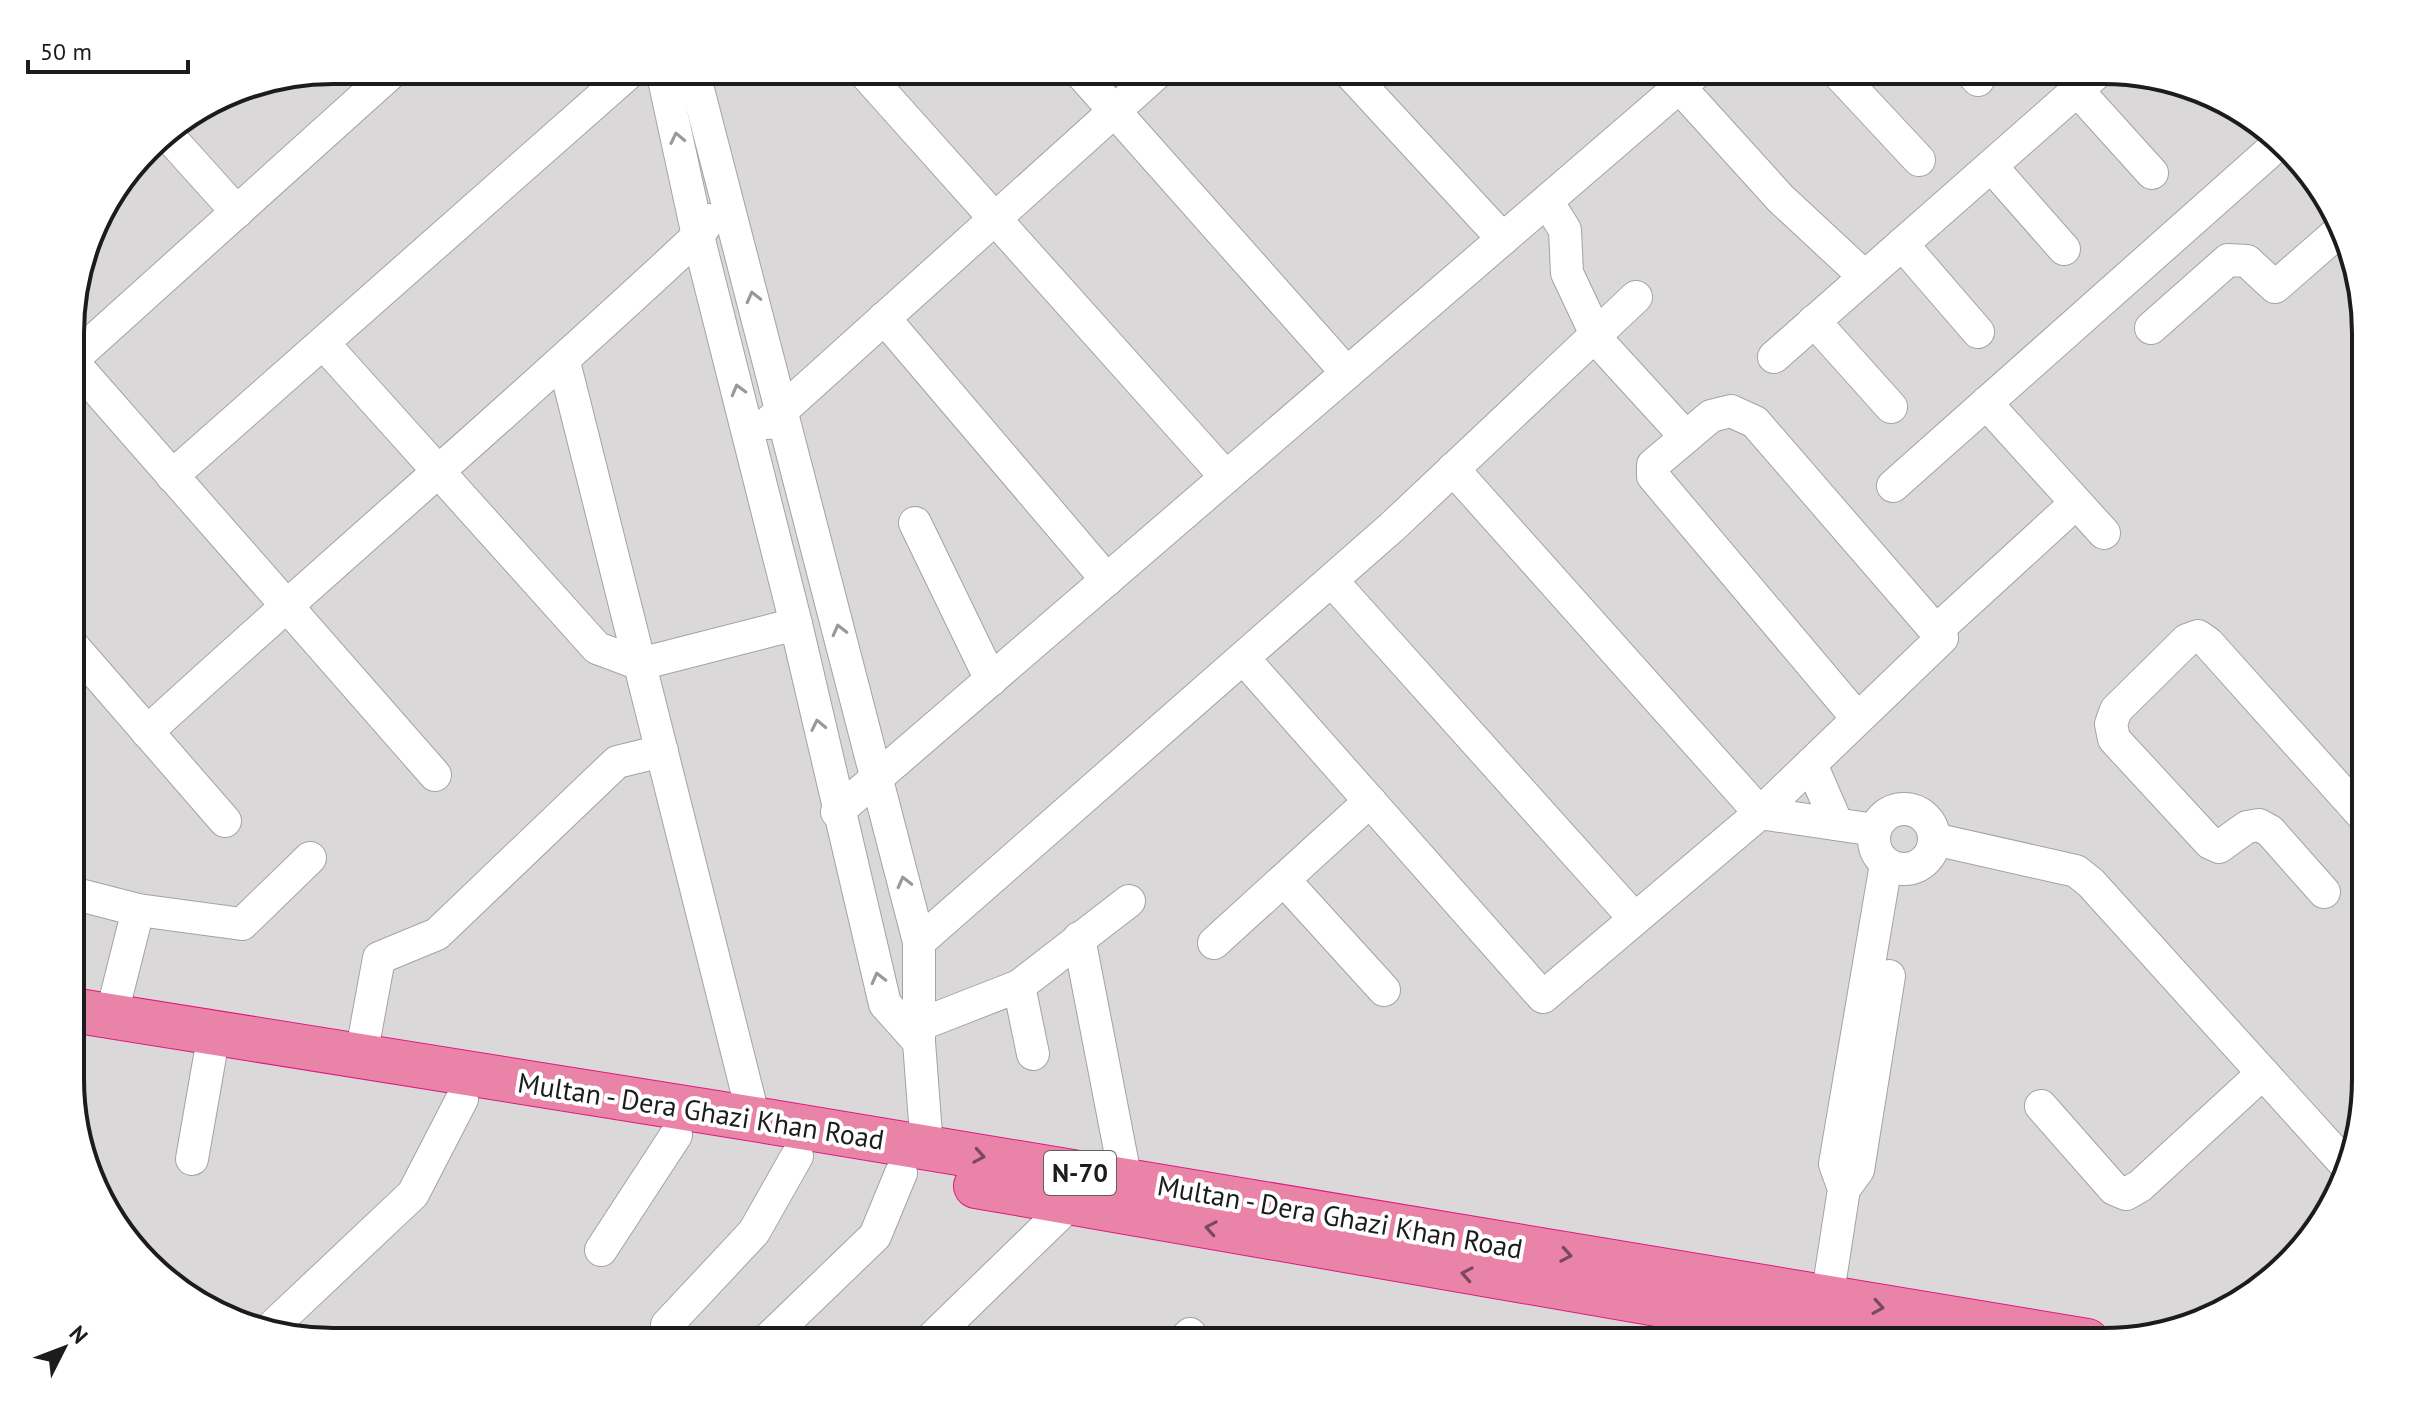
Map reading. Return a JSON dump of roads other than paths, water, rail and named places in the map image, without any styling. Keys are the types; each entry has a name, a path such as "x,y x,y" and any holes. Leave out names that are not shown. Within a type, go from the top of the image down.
{"highway":[{"name":"Multan - Dera Ghazi Khan Road","path":"85,1020 361,1056 754,1119 1071,1203 1662,1288 1827,1299 2001,1327"},
{"name":"Multan - Dera Ghazi Khan Road","path":"85,1020 210,1056 797,1156 914,1160 1126,1181 1662,1288 1817,1327"}],"street":[{"path":"84,349 379,84"},
{"path":"172,476 616,84"},
{"path":"665,84 698,236 751,438 837,812 885,1004 919,1034"},
{"path":"697,84 919,942 914,1160 875,1236 781,1328"},
{"path":"875,84 997,217 1226,477"},
{"path":"1091,84 1347,373"},
{"path":"751,438 1144,84"},
{"path":"1360,84 1503,239"},
{"path":"837,812 1547,201 1672,84"},
{"path":"1688,84 1781,199 1865,277"},
{"path":"1848,84 1919,160"},
{"path":"1774,357 2084,84"},
{"path":"2092,84 2152,173"},
{"path":"174,142 237,212"},
{"path":"1893,486 2271,150"},
{"path":"1991,166 2064,249"},
{"path":"147,732 286,605 564,362 698,236 727,195"},
{"path":"1547,201 1565,230 1567,273 1600,343 1686,437"},
{"path":"2151,328 2228,260 2247,261 2275,287 2332,237"},
{"path":"1902,244 1978,332"},
{"path":"919,942 1332,581 1636,297"},
{"path":"884,318 1107,580"},
{"path":"1814,321 1891,407"},
{"path":"323,343 597,648 640,664 796,624"},
{"path":"564,362 754,1119"},
{"path":"84,374 435,775"},
{"path":"1986,403 2104,533"},
{"path":"1244,659 1543,997 1760,813 1858,719 1942,638 1755,422 1731,411 1711,416 1653,465 1653,476 1659,488 1858,719"},
{"path":"1453,469 1760,813 1875,830"},
{"path":"1936,631 2076,503"},
{"path":"915,523 991,680"},
{"path":"1332,581 1635,919"},
{"path":"2324,892 2270,831 2259,825 2247,827 2219,847 2210,843 2114,739 2111,724 2116,710 2187,640 2198,636 2208,643 2351,802"},
{"path":"84,659 225,821"},
{"path":"361,1056 379,958 437,934 617,762 662,751"},
{"path":"1811,764 1837,824"},
{"path":"1214,943 1370,801"},
{"path":"1902,809 1925,817 1934,839 1926,860 1896,867 1873,843 1875,830 1890,812 1902,809"},
{"path":"1934,839 2076,871 2091,883 2263,1073 2340,1153"},
{"path":"84,896 138,910 242,924 310,858"},
{"path":"1827,1299 1844,1189 1858,1170 1896,867"},
{"path":"1284,880 1384,990"},
{"path":"919,1034 1019,986 1129,901"},
{"path":"85,1020 138,910"},
{"path":"1079,938 1126,1181"},
{"path":"1019,986 1033,1054"},
{"path":"192,1159 210,1056"},
{"path":"2041,1106 2114,1189 2126,1194 2140,1186 2263,1073"},
{"path":"277,1322 413,1194 462,1099"},
{"path":"601,1250 676,1135"},
{"path":"667,1325 754,1232 797,1156"},
{"path":"943,1328 1071,1203"}]}
